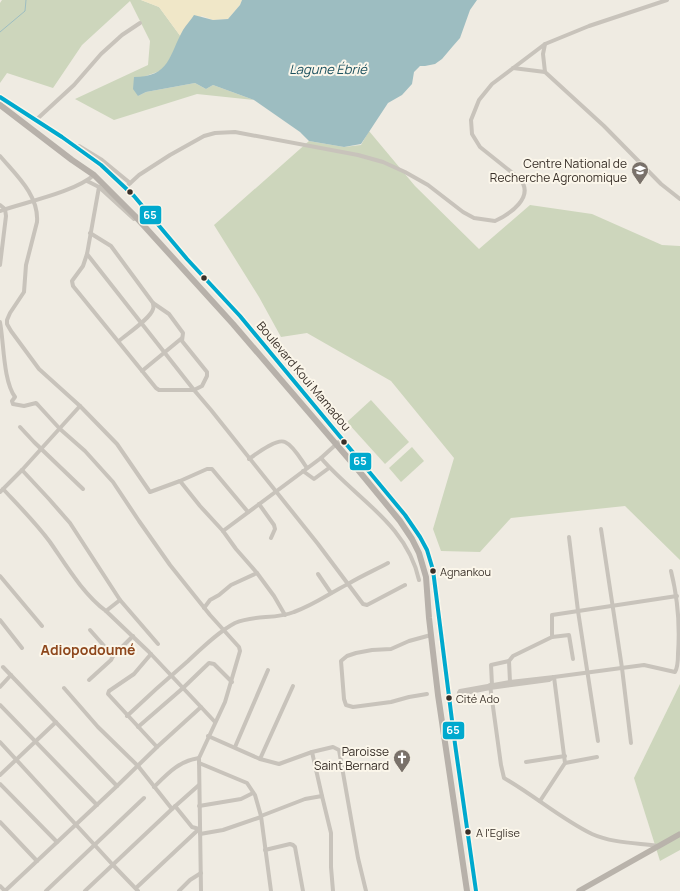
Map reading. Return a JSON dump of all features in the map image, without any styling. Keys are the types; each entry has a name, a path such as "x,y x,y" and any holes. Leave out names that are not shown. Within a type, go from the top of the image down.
{"main road":[{"name":"Boulevard Koui Mamadou","path":"0,97 62,137 128,185 186,259 240,316 409,521 420,537 427,550 436,593 442,648 476,891"},
{"name":"Boulevard Koui Mamadou","path":"0,105 94,175 102,186 156,238 233,324 336,445 368,480 400,521 412,540 419,553 426,577 438,695 467,891"},
{"path":"102,186 114,176"},
{"path":"461,850 470,849"}],"street":[{"path":"62,137 88,151 117,171 128,185 170,155 204,136 215,133 234,132 358,156 383,162 406,172 428,185 474,218 495,221 514,209 524,197 525,188 524,183 520,179 480,147 472,134 471,120 479,100 492,84 545,44 589,26 667,0"},
{"path":"36,120 74,85 101,54 122,35 140,23"},
{"path":"545,44 543,54 545,72"},
{"path":"512,68 545,72 604,126 661,184 680,199"},
{"path":"0,156 21,180 33,200 36,208 37,219 25,272 24,292 7,320 7,324 11,331 39,369 80,406 121,449 150,492 207,469 212,469 248,512"},
{"path":"0,211 73,187 87,181 94,175"},
{"path":"87,181 102,186 90,233 87,254 83,266 72,281 74,286 156,388 159,390 194,390 202,386 208,374 186,346 182,338 183,333 169,314 153,303 111,246 90,233"},
{"path":"0,205 5,209 6,216 0,265"},
{"path":"87,254 365,605 405,585"},
{"path":"119,341 141,322 146,320 153,309 153,303"},
{"path":"0,322 10,390 15,397 12,402 15,405 36,403 60,429 85,451 113,482 170,565 240,651 225,702 198,758 201,891"},
{"path":"142,371 182,338"},
{"path":"80,406 2,490 49,541 98,605 133,636 215,722"},
{"path":"20,427 83,489"},
{"path":"224,531 321,458 342,439"},
{"path":"249,459 272,444 280,441 285,442 291,447 305,469 314,478 329,468"},
{"path":"321,458 349,488 381,515 400,537 412,558 419,580"},
{"path":"22,470 70,523 120,600 158,644"},
{"path":"180,481 200,506 224,531 236,550 257,573 274,596 285,615"},
{"path":"259,504 276,529 271,538"},
{"path":"601,530 622,668 631,743"},
{"path":"569,537 578,611 598,741"},
{"path":"127,716 171,675 224,630 246,619 285,615 315,603 388,563"},
{"path":"554,677 549,680 491,686 460,691 459,693 460,694 491,686 510,682 644,665 673,673 676,671 680,640 677,596 671,571"},
{"path":"204,608 210,600 231,585 257,573"},
{"path":"318,574 331,593"},
{"path":"0,576 42,626"},
{"path":"552,637 552,615 677,596"},
{"path":"106,611 120,600"},
{"path":"0,620 22,648"},
{"path":"90,630 113,656"},
{"path":"427,694 391,702 353,707 349,706 344,700 341,661 346,656 356,653 391,649 409,640 431,635"},
{"path":"89,680 133,636"},
{"path":"573,659 569,636 552,637 513,656 509,661 491,665 491,686 504,778 592,834 606,839 658,846"},
{"path":"151,654 134,674 108,693 127,716 157,747"},
{"path":"509,661 510,682"},
{"path":"138,727 183,688 206,664 214,664 232,682"},
{"path":"3,667 117,786"},
{"path":"235,748 268,670"},
{"path":"0,686 12,675"},
{"path":"540,801 565,763 554,677"},
{"path":"260,759 293,686"},
{"path":"64,688 98,728 138,766 154,787 192,827 199,829"},
{"path":"0,705 37,741 97,805"},
{"path":"0,886 5,891 201,707"},
{"path":"0,775 56,722"},
{"path":"208,736 260,759 279,764 312,752 333,747 339,750 358,858 366,891"},
{"path":"0,742 113,866 137,890 199,829"},
{"path":"312,752 331,833 330,862 334,891"},
{"path":"526,762 565,756"},
{"path":"565,763 597,757"},
{"path":"154,787 171,770 189,759 198,758"},
{"path":"199,763 247,782 253,793 261,816 271,891"},
{"path":"0,784 57,842"},
{"path":"85,891 199,785"},
{"path":"199,806 242,799 253,793"},
{"path":"200,834 223,830 305,799 322,796"},
{"path":"46,891 144,798"},
{"path":"0,822 38,861"},
{"path":"579,891 680,834"},
{"path":"265,850 290,844 295,847 303,891"},
{"path":"179,891 190,880 201,873"}],"green space":[{"path":"2,0 141,0 159,7 181,37 167,64 160,71 143,77 138,96 146,92 195,83 206,89 213,85 254,100 197,94 114,120 75,99 148,65 150,41 130,1 82,45 53,88 7,73 0,83 0,3"},
{"path":"369,131 415,186 479,249 530,205 592,214 662,245 680,246 680,560 625,506 511,518 480,552 441,551 433,529 454,458 391,381 307,333 281,337 259,297 214,225 309,141 344,147 361,145"},
{"path":"371,400 409,442 385,464 347,422"},
{"path":"412,447 424,461 401,482 389,468"},
{"path":"680,684 680,850 660,861 634,778"}],"sand":[{"path":"141,0 242,0 240,5 228,19 213,20 202,16 183,30 181,37 159,7"}],"water":[{"name":"Lagune Ébrié","path":"242,0 477,0 470,10 460,38 442,59 435,64 420,66 414,72 412,84 402,95 388,103 361,144 344,147 309,141 300,132 254,100 213,85 206,89 195,83 146,92 138,96 133,89 134,77 146,76 155,73 162,69 167,63 183,30 194,15 213,20 228,19 240,5"}],"waterway":[{"path":"0,32 25,11 26,0"}],"transit line":[{"name":"65","path":"0,97 62,137 101,165 134,196 187,259 240,316 405,515 420,537 427,550 433,570 455,744 476,891"}],"place":[{"name":"Centre National de Recherche Agronomique","path":"640,185"},
{"name":"Agnankou","path":"433,571"},
{"name":"Cité Ado","path":"449,698"},
{"name":"Paroisse Saint Bernard","path":"402,773"},
{"name":"A l'Eglise","path":"468,832"}],"district":[{"name":"Adiopodoumé","path":"88,649"}]}
